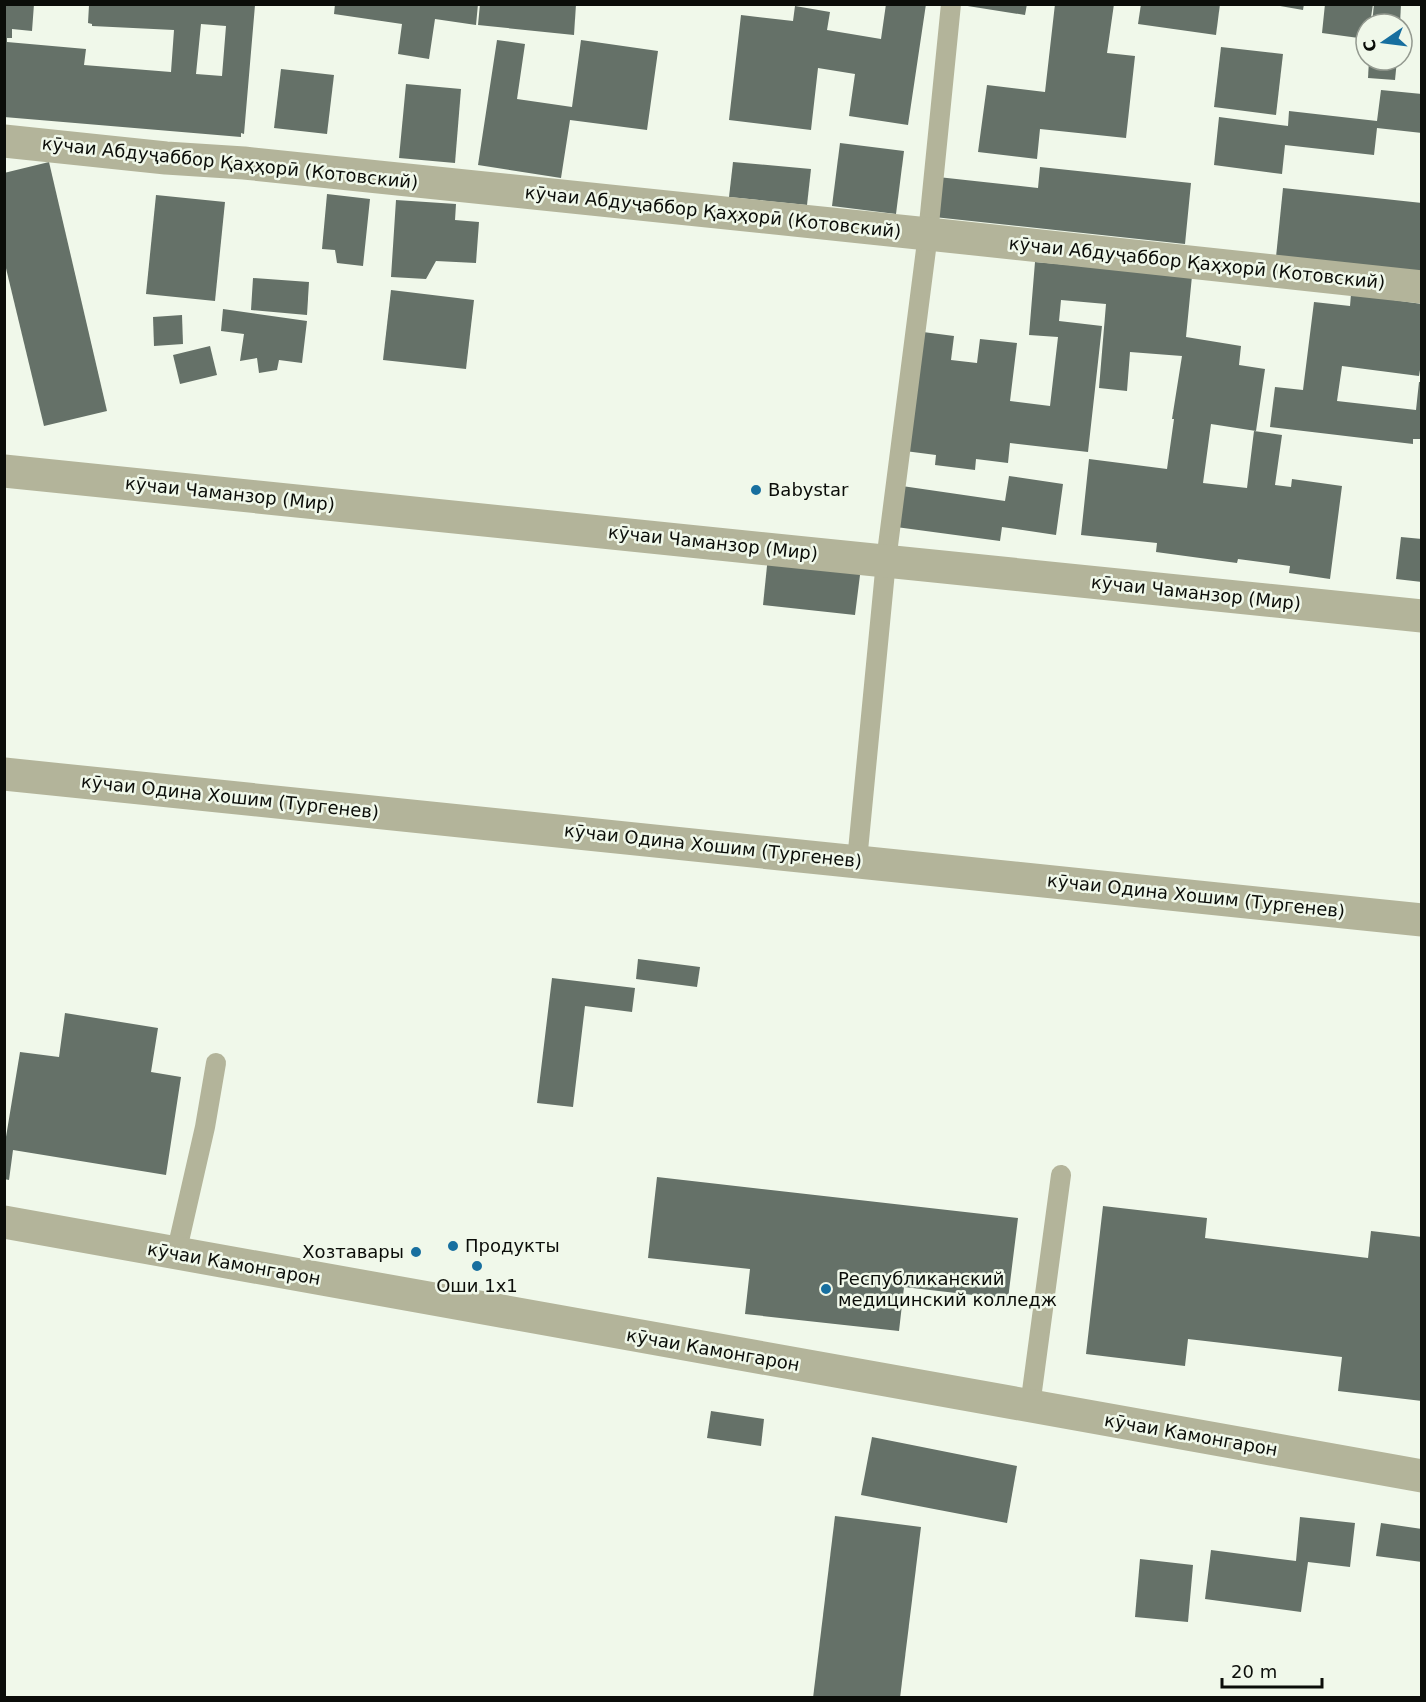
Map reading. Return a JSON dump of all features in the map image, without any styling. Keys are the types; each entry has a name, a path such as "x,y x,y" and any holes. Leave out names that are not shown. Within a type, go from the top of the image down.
{"street":[{"name":"кӯчаи Абдуҷаббор Қаҳҳорӣ (Котовский)","path":"4,141 928,234 1422,287"},
{"name":"кӯчаи Чаманзор (Мир)","path":"4,471 1422,616"},
{"name":"кӯчаи Одина Хошим (Тургенев)","path":"4,774 1422,920"},
{"name":"кӯчаи Камонгарон","path":"4,1222 1422,1476"}],"lane":[{"path":"857,861 886,561 928,234 951,4"},
{"path":"176,1254 205,1127 216,1063"},
{"path":"1030,1406 1061,1175"}],"building":[{"path":"4,4 34,4 32,31 12,29 12,38 7,38 7,42 86,49 84,65 171,72 174,30 92,26 88,23 89,5 255,5 244,134 241,133 241,137 4,117","holes":["201,24 226,26 222,76 196,74"]},
{"path":"335,4 478,4 476,25 435,19 429,59 398,54 402,24 334,14"},
{"path":"480,4 576,4 574,35 478,25"},
{"path":"886,4 926,4 908,125 849,116 855,74 818,68 811,130 729,120 741,15 793,21 795,6 830,12 827,30 881,39"},
{"path":"955,4 1027,4 1025,15"},
{"path":"1055,4 1114,4 1107,53 1135,56 1126,138 1040,129 1037,159 978,152 987,85 1045,92"},
{"path":"1141,4 1220,4 1216,35 1138,24"},
{"path":"1269,4 1304,4 1303,10"},
{"path":"1325,4 1373,4 1372,12 1354,12 1354,37 1322,33"},
{"path":"1374,4 1401,4 1401,12 1373,12"},
{"path":"497,40 525,44 517,99 572,107 581,40 658,51 647,130 570,120 561,178 478,165"},
{"path":"1221,47 1283,54 1276,115 1214,107"},
{"path":"281,69 334,75 327,134 274,128"},
{"path":"1368,72 1396,72 1395,80 1368,78"},
{"path":"406,84 461,89 455,163 399,158"},
{"path":"1381,90 1422,94 1422,133 1377,128 1374,155 1285,145 1282,174 1214,165 1219,117 1288,126 1289,111 1377,121"},
{"path":"840,143 904,151 896,214 832,206"},
{"path":"49,162 107,411 44,426 4,260 4,173"},
{"path":"733,162 811,169 807,205 729,197"},
{"path":"1040,167 1191,183 1185,244 934,217 938,177 1038,188"},
{"path":"1283,188 1422,203 1422,272 1276,257"},
{"path":"327,194 370,199 363,266 337,263 335,250 322,249"},
{"path":"156,195 225,202 215,301 146,294"},
{"path":"396,200 456,204 455,220 479,222 476,263 436,261 426,279 391,277"},
{"path":"1035,262 1192,276 1186,337 1241,346 1239,365 1265,369 1256,431 1211,424 1203,483 1247,488 1254,431 1282,435 1275,485 1291,487 1292,479 1342,486 1330,579 1289,573 1290,566 1238,559 1237,563 1156,552 1157,543 1081,535 1089,459 1167,469 1182,356 1130,352 1127,391 1099,388 1106,304 1061,300 1059,321 1102,326 1088,452 1010,443 1008,463 976,459 975,470 935,465 936,455 905,451 923,332 954,336 951,360 977,363 980,339 1017,343 1010,401 1050,406 1058,337 1029,335"},
{"path":"253,278 309,282 307,315 251,310"},
{"path":"391,290 474,300 466,369 383,360"},
{"path":"1351,294 1422,304 1422,358 1419,376 1342,366 1337,401 1416,410 1419,382 1422,382 1422,439 1413,439 1413,444 1270,427 1275,387 1303,390 1314,302 1350,306"},
{"path":"223,309 307,321 302,363 279,360 277,370 259,373 257,358 240,361 244,334 221,331"},
{"path":"182,315 183,344 154,346 153,317"},
{"path":"210,346 217,375 180,384 173,355"},
{"path":"1009,476 1063,484 1056,535 1002,527 1000,541 896,527 902,486 1005,501"},
{"path":"1401,537 1422,539 1422,582 1396,579"},
{"path":"768,556 861,567 855,615 763,605"},
{"path":"638,959 700,967 697,987 636,979"},
{"path":"552,978 635,988 632,1012 585,1006 573,1107 537,1103"},
{"path":"65,1013 158,1028 151,1072 181,1077 166,1175 13,1150 9,1180 4,1179 4,1149 20,1052 59,1057"},
{"path":"657,1177 1018,1218 1008,1299 904,1287 899,1331 745,1314 750,1269 648,1258"},
{"path":"1103,1206 1207,1218 1205,1238 1368,1258 1371,1231 1422,1237 1422,1401 1338,1391 1342,1357 1188,1339 1185,1366 1086,1354"},
{"path":"711,1411 764,1419 761,1446 707,1438"},
{"path":"872,1437 1017,1466 1007,1523 861,1495"},
{"path":"835,1516 921,1527 900,1698 813,1698"},
{"path":"1300,1517 1355,1523 1350,1567 1308,1562 1301,1612 1205,1599 1211,1550 1296,1561"},
{"path":"1381,1523 1422,1529 1422,1562 1376,1556"},
{"path":"1140,1559 1193,1565 1188,1622 1135,1617"}],"place":[{"name":"Babystar","path":"756,490"},
{"name":"Продукты","path":"453,1246"},
{"name":"Хозтавары","path":"416,1252"},
{"name":"Оши 1x1","path":"477,1266"},
{"name":"Республиканский медицинский колледж","path":"826,1289"}]}
